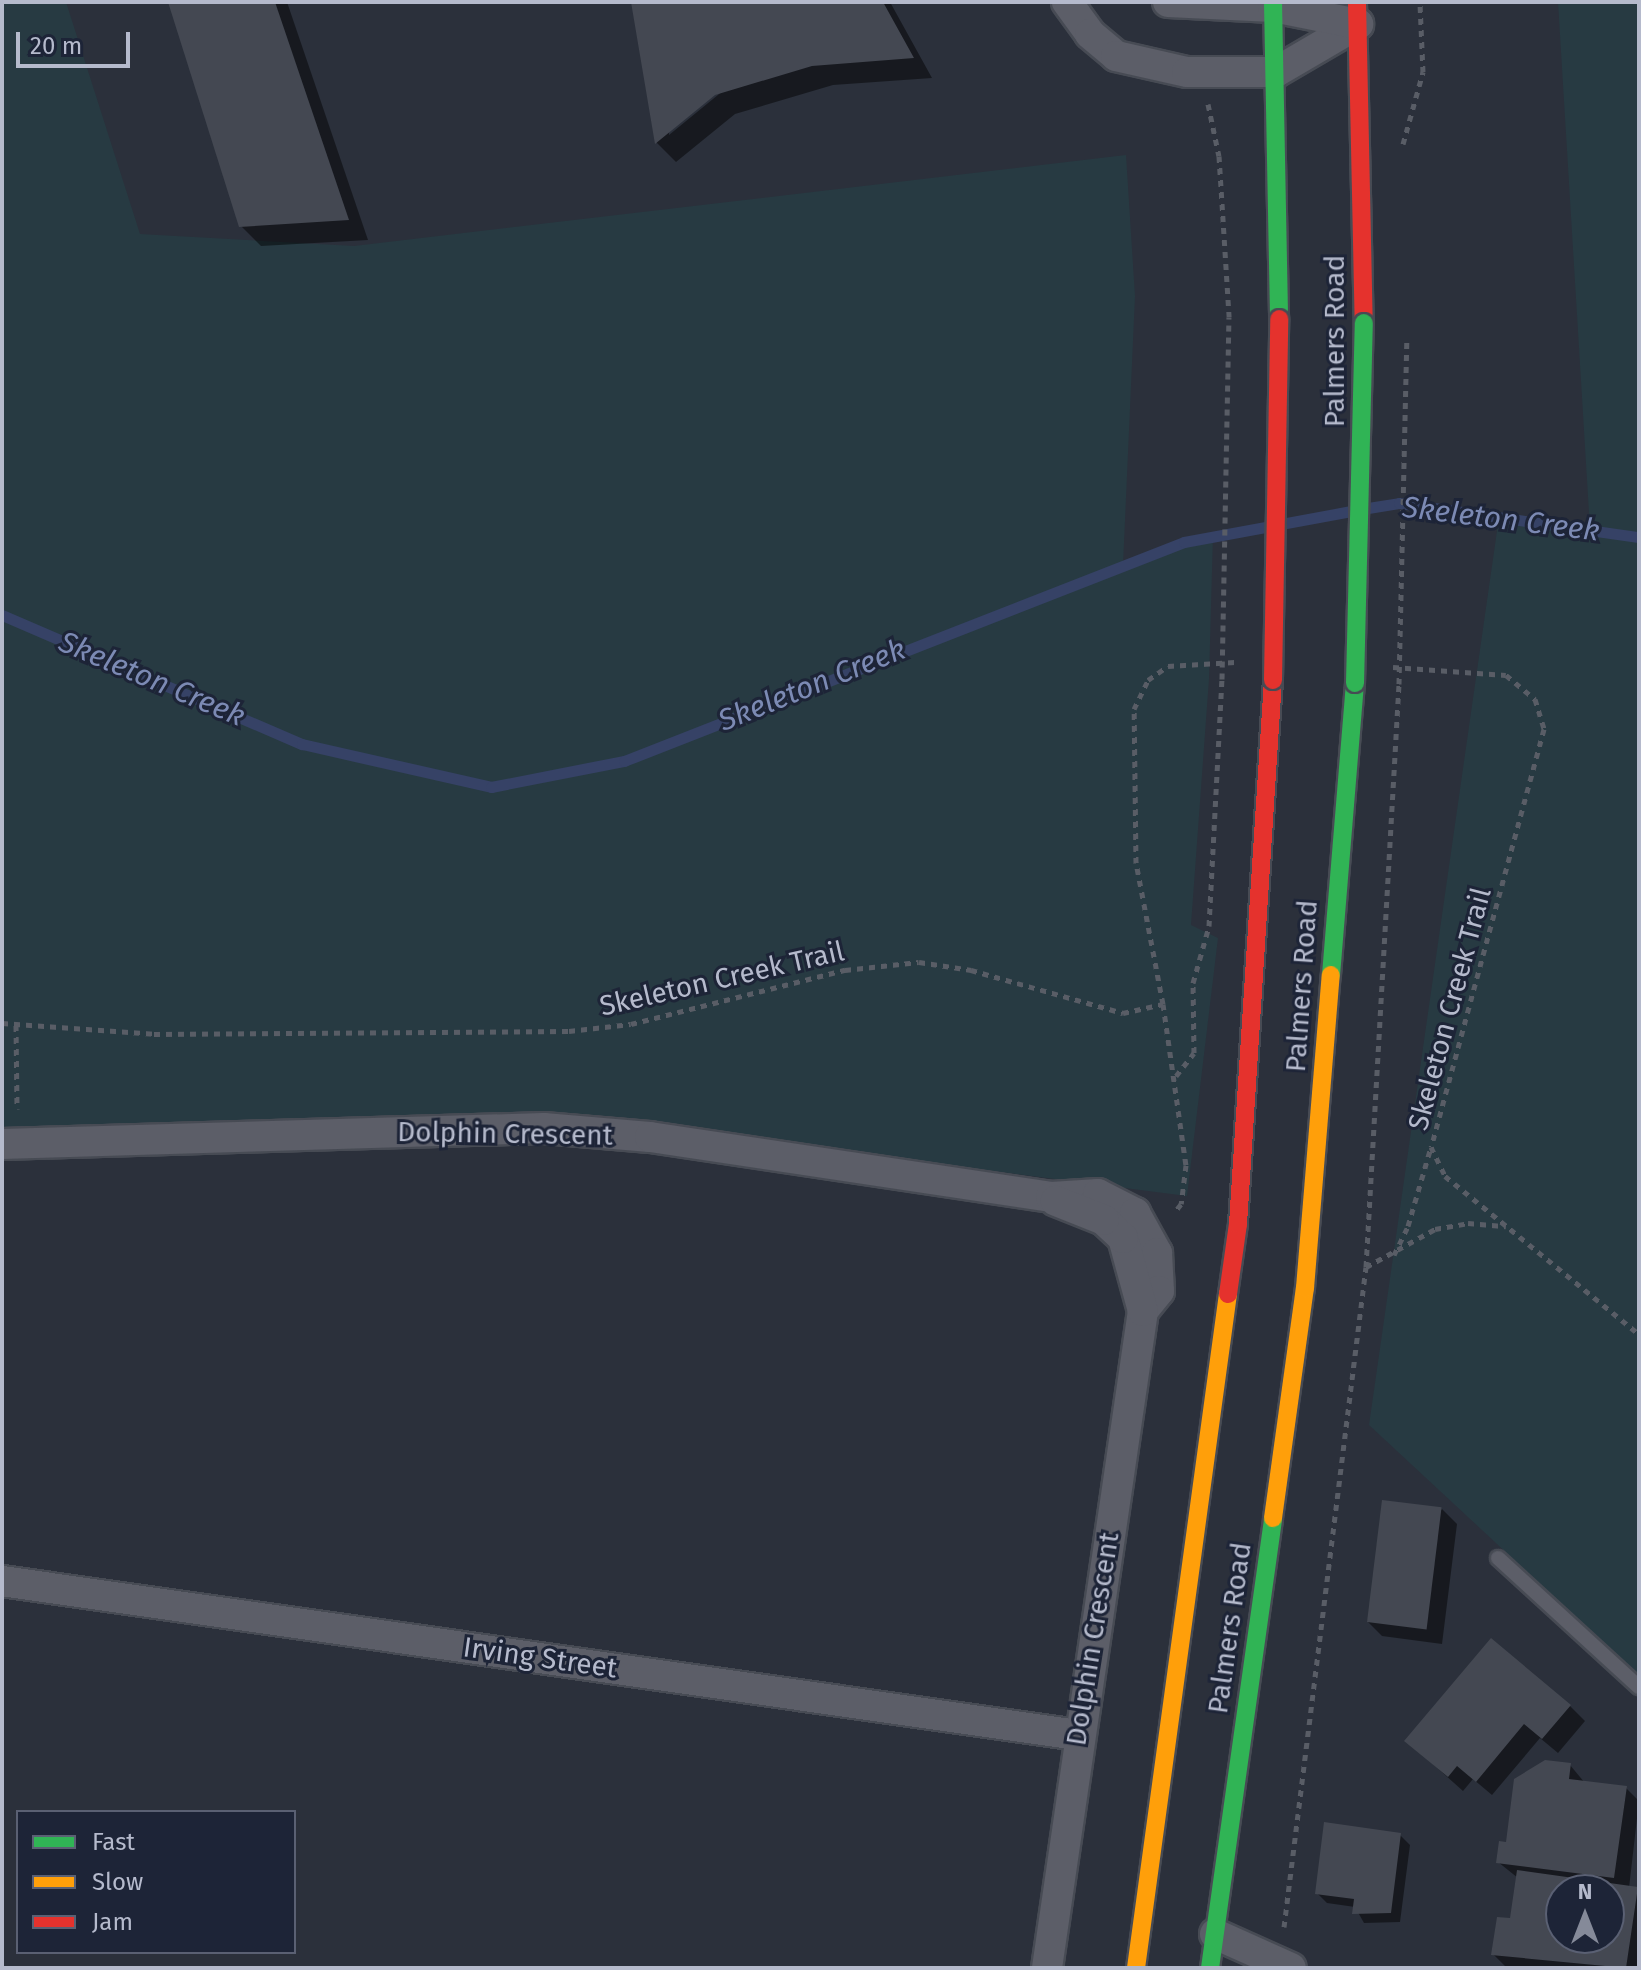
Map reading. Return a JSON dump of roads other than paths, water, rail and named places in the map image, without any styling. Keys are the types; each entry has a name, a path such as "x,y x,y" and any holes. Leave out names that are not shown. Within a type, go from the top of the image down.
{"main road":[{"name":"Palmers Road","path":"1136,1968 1238,1224 1273,680 1279,319 1273,5"},
{"name":"Palmers Road","path":"1210,1968 1305,1288 1355,683 1364,323 1357,13"}],"street":[{"path":"1067,2 1090,34 1116,56 1207,74 1276,72 1357,13"},
{"path":"1168,2 1273,5 1357,13"},
{"name":"Dolphin Crescent","path":"11,1143 544,1128 650,1137 1051,1197 1084,1193 1112,1199 1135,1213 1149,1233 1161,1277 1159,1291 1143,1311"},
{"name":"Dolphin Crescent","path":"1047,1968 1078,1735 1143,1311 1129,1249 1116,1229 1051,1197"},
{"name":"Irving Street","path":"2,1581 1078,1735"},
{"path":"1215,1934 1285,1965"}],"lane":[{"path":"1498,1558 1639,1687"}],"waterway":[{"name":"Skeleton Creek","path":"1368,508 1399,503 1639,537"},
{"name":"Skeleton Creek","path":"2,615 302,744 491,787 624,761 1184,542 1351,511"}]}
